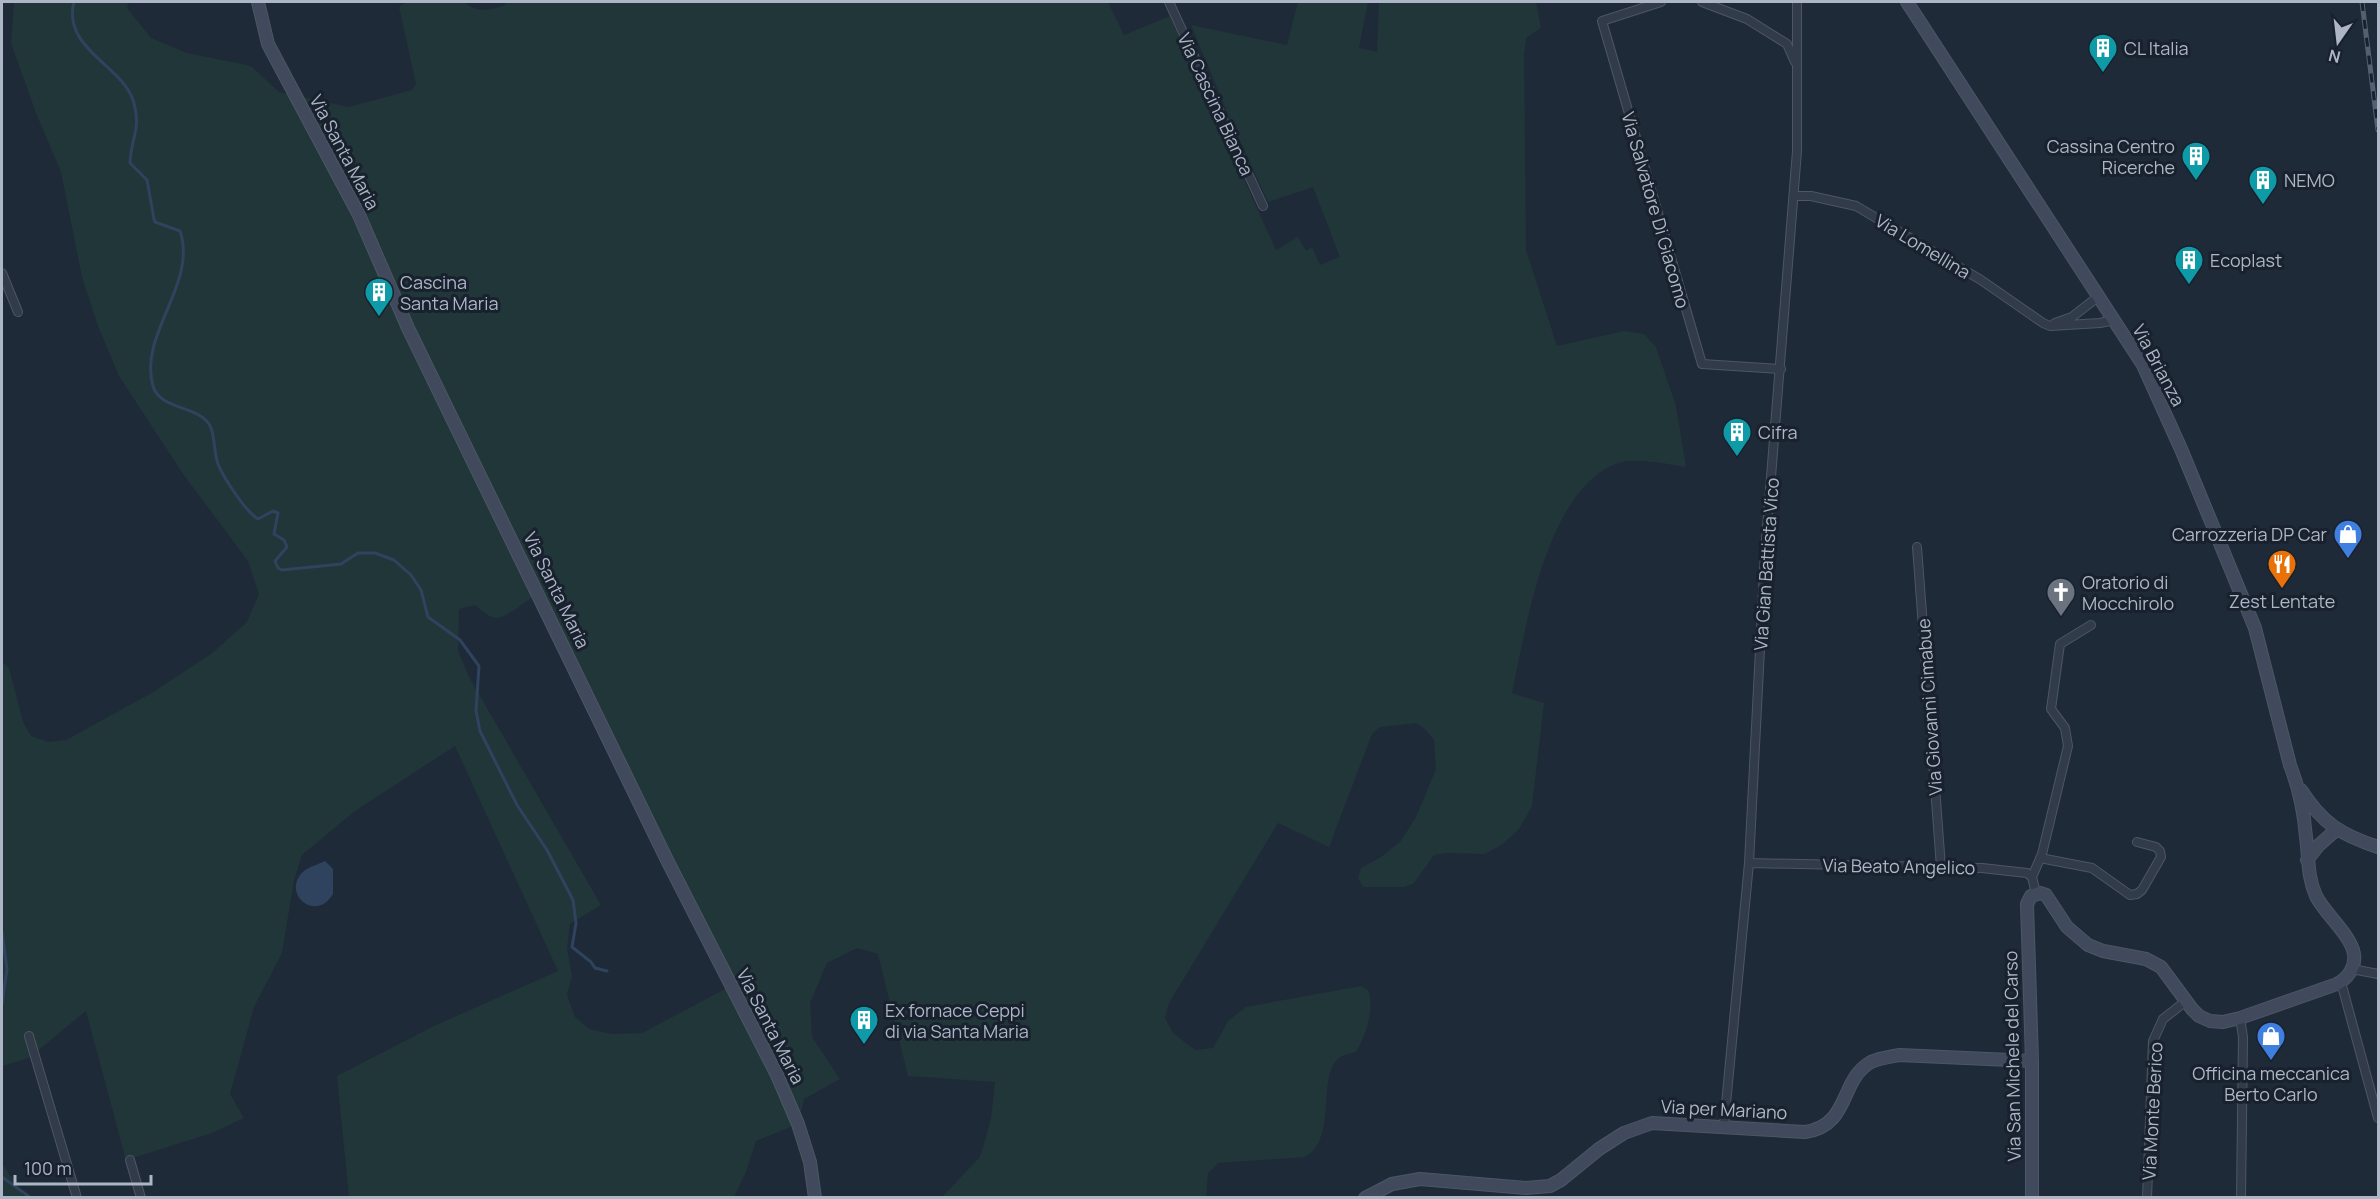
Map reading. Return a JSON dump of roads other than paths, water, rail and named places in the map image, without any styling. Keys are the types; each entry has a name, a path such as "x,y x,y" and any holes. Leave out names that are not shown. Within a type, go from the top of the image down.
{"street":[{"name":"Via Santa Maria","path":"258,2 268,44 359,215 408,328 672,870 777,1075 798,1124 810,1162 815,1197"},
{"name":"Via Cascina Bianca","path":"1169,2 1263,206"},
{"name":"Via Salvatore Di Giacomo","path":"1661,2 1642,4 1602,21 1702,364 1781,369"},
{"path":"1702,2 1747,19 1787,44 1797,66"},
{"name":"Via Gian Battista Vico","path":"1724,1125 1749,863 1765,552 1797,151 1797,2"},
{"name":"Via Brianza","path":"1907,2 2143,365 2181,448 2256,628 2290,765 2297,784"},
{"name":"Via Lomellina","path":"1794,196 1811,196 1856,206 1981,280 2043,323"},
{"path":"2,273 18,312"},
{"path":"2043,323 2055,323 2072,317 2099,296"},
{"path":"2043,323 2050,326 2061,326 2114,320"},
{"name":"Via Giovanni Cimabue","path":"1917,547 1941,867"},
{"path":"2091,625 2060,644 2051,709 2065,728 2068,746 2040,858 2032,877 2036,893 2049,898 2067,927 2088,945 2103,951 2146,959 2161,967 2195,1012 2210,1021 2223,1022 2240,1018 2342,982 2352,969 2354,960 2352,948 2316,896 2310,878 2307,839 2297,784"},
{"path":"2297,784 2325,822 2347,836 2379,847"},
{"path":"2307,839 2312,830 2325,822"},
{"path":"2307,860 2323,840 2336,830"},
{"path":"2040,858 2092,868 2130,895 2138,894 2161,857 2156,847 2137,842"},
{"name":"Via Beato Angelico","path":"1749,863 1982,868 2024,872 2032,877"},
{"name":"Via San Michele del Carso","path":"2032,1197 2032,1061 2027,901 2036,893"},
{"path":"2352,969 2379,974"},
{"path":"2342,982 2379,1118"},
{"name":"Via Monte Berico","path":"2148,1197 2153,1041 2163,1019 2186,1001"},
{"path":"2240,1018 2243,1037 2241,1197"},
{"path":"29,1036 77,1197"},
{"name":"Via per Mariano","path":"1365,1197 1392,1184 1420,1179 1526,1188 1550,1186 1561,1180 1599,1149 1638,1126 1669,1122 1805,1132 1816,1130 1833,1119 1861,1070 1870,1063 1884,1058 1899,1055 2032,1061"},
{"path":"130,1160 141,1197"}],"water":[{"path":"325,861 333,869 333,894 326,902 318,906 303,902 296,888 298,879 304,871"}],"waterway":[{"path":"74,2 73,18 76,32 84,44 117,76 133,100 136,126 130,163 147,180 155,222 180,231 183,251 181,270 153,347 151,367 153,386 157,394 164,400 191,411 206,421 211,428 221,470 235,494 253,515 258,519 273,511 278,513 274,534 284,540 287,547 275,561 278,568 282,570 341,564 358,553 375,553 394,560 411,575 421,590 428,617 460,640 479,666 476,711 480,731 517,805 547,850 573,900 576,923 572,947 595,968 607,971"},
{"path":"2,932 7,969 2,1004"},
{"path":"2,1177 31,1198"}],"railway":[{"path":"2362,2 2378,130"}],"place":[{"name":"CL Italia","path":"2103,74"},
{"name":"Cassina Centro Ricerche","path":"2196,182"},
{"name":"NEMO","path":"2263,206"},
{"name":"Ecoplast","path":"2189,286"},
{"name":"Cascina Santa Maria","path":"379,318"},
{"name":"Cifra","path":"1737,458"},
{"name":"Carrozzeria DP Car","path":"2348,560"},
{"name":"Zest Lentate","path":"2282,590"},
{"name":"Oratorio di Mocchirolo","path":"2061,618"},
{"name":"Ex fornace Ceppi di via Santa Maria","path":"864,1046"},
{"name":"Officina meccanica Berto Carlo","path":"2271,1062"}]}
